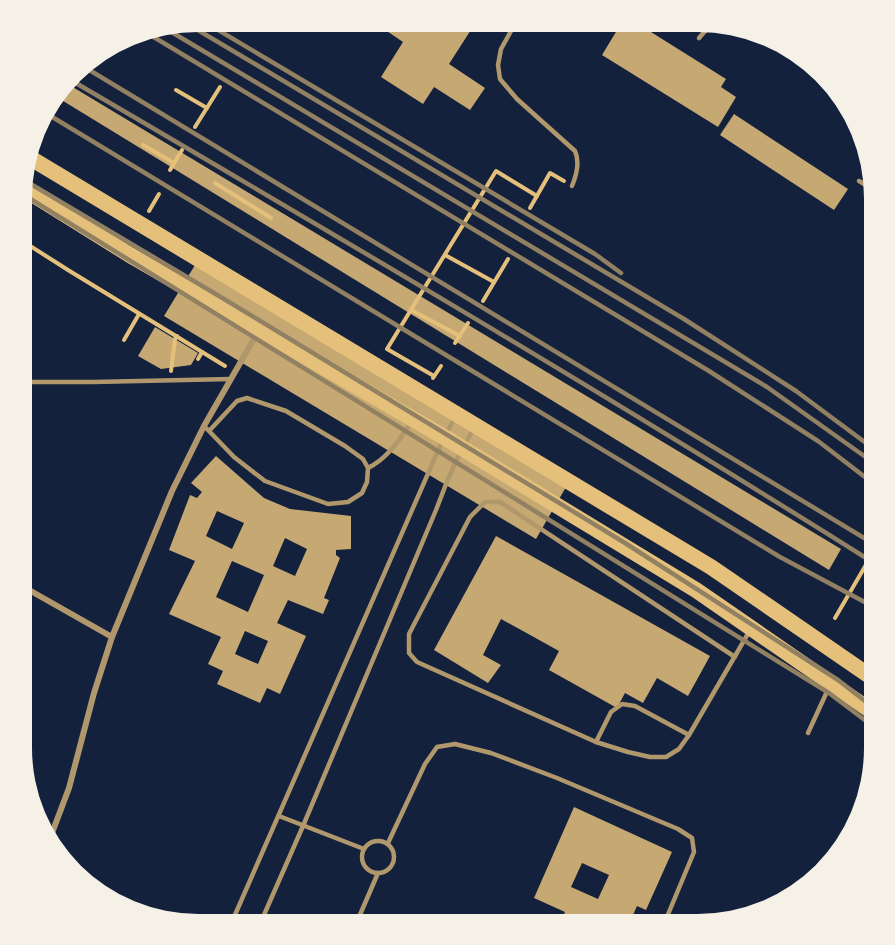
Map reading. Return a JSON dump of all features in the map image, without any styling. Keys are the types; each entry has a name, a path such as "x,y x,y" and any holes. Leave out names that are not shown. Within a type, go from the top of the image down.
{"highway":[{"path":"36,161 711,567 863,672"},
{"path":"32,194 130,255 444,437 696,590 863,704"}],"street":[{"path":"54,830 69,788 94,693 112,637 172,490 259,330"},
{"path":"32,592 112,637"}],"lane":[{"path":"510,32 501,49 498,65 500,80 517,99 575,151 578,158 576,176 572,186"},
{"path":"699,38 704,32"},
{"path":"859,181 862,183"},
{"path":"32,382 231,379"},
{"path":"247,398 286,411 363,459 368,468 367,482 362,493 348,502 328,504 265,481 234,457 207,428 237,401 247,398"},
{"path":"236,913 444,437 457,414"},
{"path":"368,468 392,450 413,419"},
{"path":"265,913 448,479 462,448 476,425"},
{"path":"735,657 500,502 484,502 470,517 409,634 409,652 417,662 596,742 650,757 666,757 679,749 689,735 735,657 751,628"},
{"path":"808,733 831,682"},
{"path":"596,742 610,712 622,704 635,706 689,735"},
{"path":"388,843 425,764 437,747 455,744 491,753 557,778 692,838 694,852 669,913"},
{"path":"279,816 364,849"},
{"path":"377,840 388,843 394,852 394,862 388,870 378,873 368,869 362,860 364,849 377,840"},
{"path":"361,913 378,873"}],"path":[{"path":"195,127 220,87"},
{"path":"176,90 207,108"},
{"path":"143,145 174,162"},
{"path":"170,170 182,150"},
{"path":"434,376 387,349 496,171 537,196"},
{"path":"530,208 550,173 572,186"},
{"path":"215,183 271,218"},
{"path":"149,211 159,194"},
{"path":"32,247 230,369"},
{"path":"445,255 495,282"},
{"path":"483,301 508,259"},
{"path":"411,310 460,336"},
{"path":"124,340 140,314"},
{"path":"455,343 468,323"},
{"path":"171,368 177,336"},
{"path":"198,359 202,352"},
{"path":"430,383 441,366"},
{"path":"835,618 863,571"}],"building":[{"path":"388,32 470,32 449,64 485,88 470,110 434,87 423,104 381,77 403,42"},
{"path":"616,32 651,32 726,79 721,87 736,97 718,127 602,55"},
{"path":"73,88 841,549 829,570 63,101"},
{"path":"734,114 848,189 834,210 720,135"},
{"path":"195,265 566,487 536,539 164,316"},
{"path":"155,327 198,353 191,365 161,369 138,356"},
{"path":"216,456 264,498 290,509 351,516 351,549 336,550 336,555 340,558 324,598 329,600 323,614 288,600 277,623 306,636 280,694 267,688 260,703 217,684 223,671 208,664 221,637 169,614 195,561 169,550 190,495 197,498 202,492 191,483","holes":["217,511 244,523 232,549 206,536","285,538 307,549 295,576 273,566","232,561 264,575 248,612 216,597","245,631 268,641 258,664 235,654"]},
{"path":"496,536 710,656 688,696 657,678 643,703 625,693 617,708 549,670 559,651 501,619 483,655 501,665 488,683 434,650"},
{"path":"574,807 672,852 646,910 637,906 634,913 565,912 534,898","holes":["582,863 609,875 598,899 571,887"]}],"railway":[{"path":"201,32 684,319 796,391 863,441"},
{"path":"222,32 595,254 621,273"},
{"path":"174,34 767,387 863,455"},
{"path":"154,37 709,371 818,441 863,476"},
{"path":"91,71 863,537"},
{"path":"77,84 574,378 863,556"},
{"path":"53,117 780,557 863,601"},
{"path":"32,185 625,543 838,680 863,699"},
{"path":"32,200 829,693 863,719"}]}
